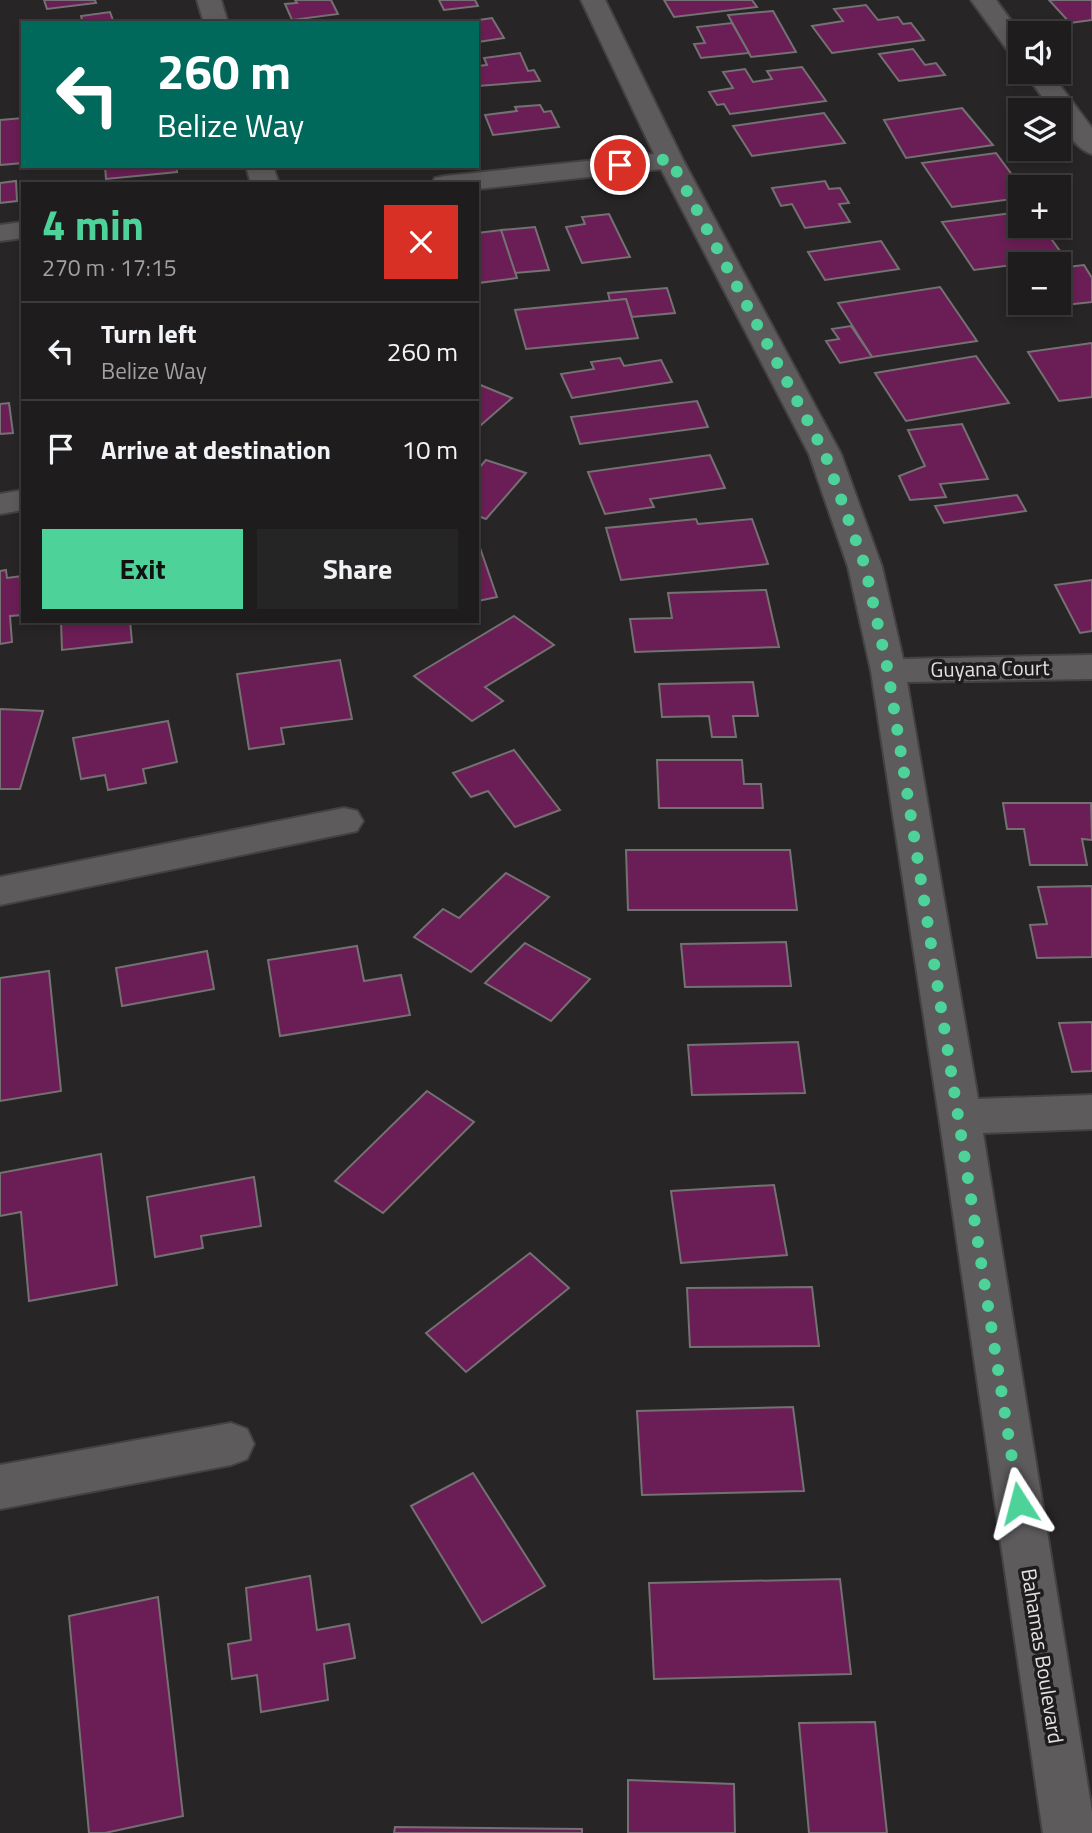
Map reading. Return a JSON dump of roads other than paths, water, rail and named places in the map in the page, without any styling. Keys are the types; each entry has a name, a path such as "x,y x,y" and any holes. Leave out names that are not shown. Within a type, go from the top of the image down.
{"street":[{"path":"209,0 215,21"},
{"name":"Bahamas Boulevard","path":"593,0 670,159 825,454 865,566 888,671 960,1118 1069,1833"},
{"path":"983,0 1008,34"},
{"path":"1046,84 1092,146"},
{"path":"463,182 670,159"},
{"path":"0,233 21,230"},
{"path":"0,503 21,500"},
{"name":"Guyana Court","path":"888,671 1092,667"},
{"path":"0,891 344,821"},
{"path":"960,1118 1092,1112"},
{"path":"0,1487 231,1444"}]}
